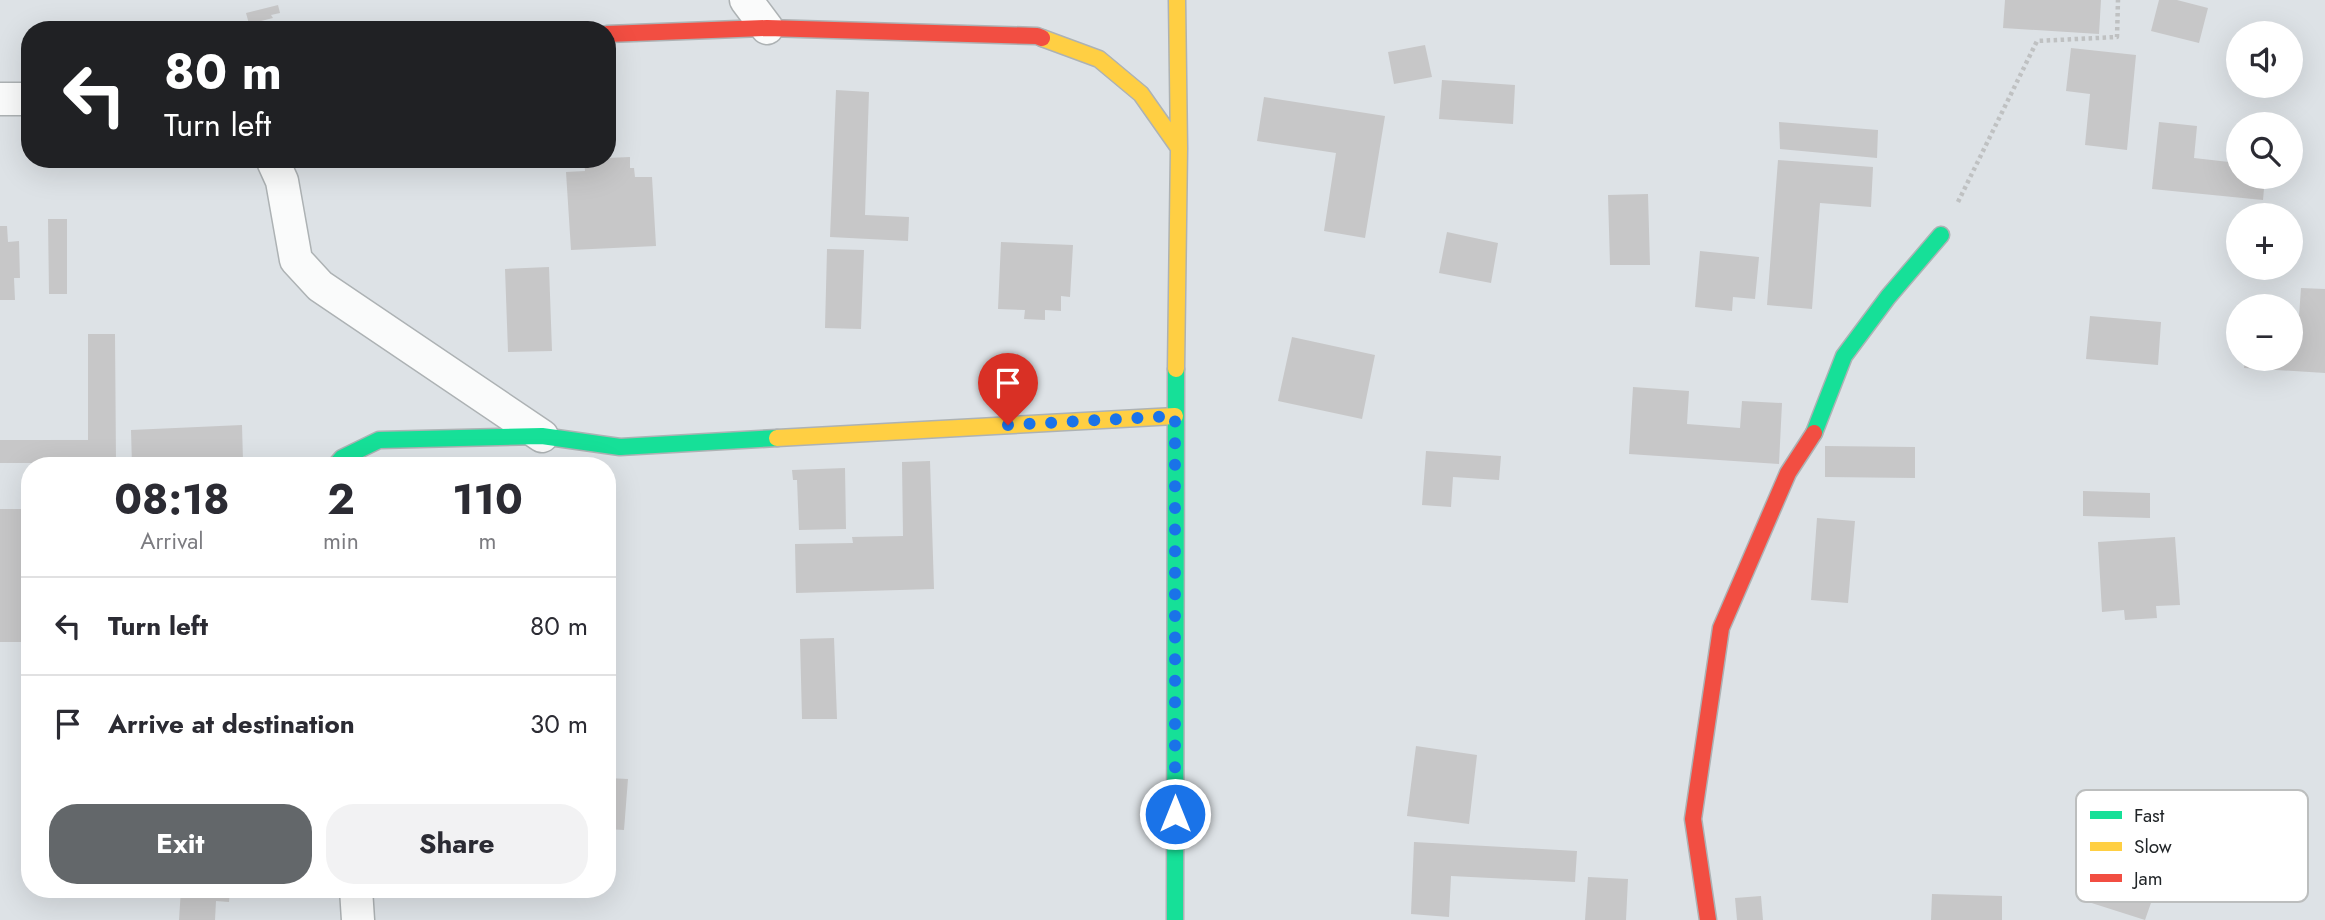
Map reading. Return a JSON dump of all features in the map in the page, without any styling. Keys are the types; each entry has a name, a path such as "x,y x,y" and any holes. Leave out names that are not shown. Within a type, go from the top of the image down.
{"street":[{"path":"746,0 767,28"},
{"path":"1175,920 1175,416 1179,148 1177,0"},
{"path":"616,34 767,28 1037,37 1099,59 1141,94 1179,148"},
{"path":"0,99 21,99"},
{"path":"276,168 282,181 296,260 320,286 542,436"},
{"path":"1708,920 1693,819 1721,628 1788,473 1814,432 1844,356 1941,235"},
{"path":"344,457 379,440 542,436 620,447 1175,416"},
{"path":"357,898 358,920"}],"path":[{"path":"1941,235 2037,41 2118,37 2118,0"}],"building":[{"path":"2005,0 2101,0 2099,34 2003,28"},
{"path":"2159,0 2177,0 2208,8 2199,43 2151,31"},
{"path":"278,5 280,13 271,15 273,18 248,21 246,13"},
{"path":"1425,45 1432,77 1394,84 1388,52"},
{"path":"2071,48 2136,55 2127,150 2085,145 2090,94 2066,91"},
{"path":"1442,80 1515,85 1513,124 1439,119"},
{"path":"836,90 869,92 865,215 909,217 908,241 830,237"},
{"path":"1264,97 1385,116 1365,238 1324,231 1336,153 1257,141"},
{"path":"1779,122 1878,130 1877,158 1780,149"},
{"path":"2159,122 2197,126 2194,158 2226,162 2226,189 2264,189 2263,200 2152,189"},
{"path":"630,157 630,168 634,168 635,177 652,177 656,246 571,250 566,172 585,171 585,168 616,168 616,158"},
{"path":"1778,160 1873,167 1871,207 1820,203 1812,309 1767,305"},
{"path":"1648,194 1650,265 1610,265 1608,195"},
{"path":"48,219 67,219 67,294 49,294"},
{"path":"0,226 7,226 8,242 19,241 20,278 14,278 15,300 0,300"},
{"path":"1447,232 1498,243 1491,283 1439,273"},
{"path":"1001,242 1073,245 1070,297 1061,296 1061,311 1045,310 1045,320 1024,319 1025,310 998,309"},
{"path":"827,249 864,250 861,329 825,328"},
{"path":"1700,251 1759,257 1755,299 1733,297 1732,311 1695,307"},
{"path":"549,267 552,351 508,352 505,269"},
{"path":"2301,288 2325,289 2325,373 2293,371 2303,371 2303,294 2301,294"},
{"path":"2090,316 2161,322 2158,365 2086,359"},
{"path":"88,334 115,334 116,457 21,457 21,463 0,463 0,440 88,440"},
{"path":"1292,337 1375,355 1362,419 1278,401"},
{"path":"1633,387 1689,391 1687,424 1740,428 1742,401 1782,403 1779,464 1629,454"},
{"path":"242,425 243,457 132,457 131,430"},
{"path":"1825,446 1915,447 1915,478 1825,477"},
{"path":"1426,451 1501,456 1499,480 1453,477 1451,507 1422,505"},
{"path":"930,461 934,589 796,593 795,544 853,543 852,537 903,536 902,462"},
{"path":"845,468 846,529 799,530 797,480 793,480 792,470"},
{"path":"2083,491 2150,493 2150,518 2083,516"},
{"path":"0,509 21,509 21,642 0,642"},
{"path":"1817,518 1855,521 1848,603 1811,600"},
{"path":"2175,537 2180,605 2156,606 2157,618 2125,620 2124,610 2102,612 2098,542"},
{"path":"834,638 837,719 802,719 800,639"},
{"path":"1416,746 1477,755 1469,824 1407,816"},
{"path":"616,778 628,779 624,830 616,830"},
{"path":"1414,842 1577,851 1575,882 1451,876 1449,917 1411,914"},
{"path":"1588,877 1628,879 1626,920 1585,920"},
{"path":"1932,894 2002,896 2002,920 1931,920"},
{"path":"1761,896 1763,920 1737,920 1735,898"},
{"path":"180,898 229,898 229,902 216,901 215,920 179,920"},
{"path":"2088,902 2151,902 2145,920"}],"traffic: fast":[{"path":"1814,433 1844,356 1888,297 1941,235"},
{"path":"1175,920 1176,369"},
{"path":"344,457 379,440 542,436 620,447 777,438"}],"traffic: slow":[{"path":"1176,369 1179,148 1177,0"},
{"path":"1042,38 1099,59 1141,94 1179,148"},
{"path":"777,438 1175,416"}],"traffic: jam":[{"path":"616,34 767,28 1042,38"},
{"path":"1708,920 1693,819 1721,628 1788,473 1814,433"}],"route":[{"path":"1008,425 1175,416 1175,814"}]}
